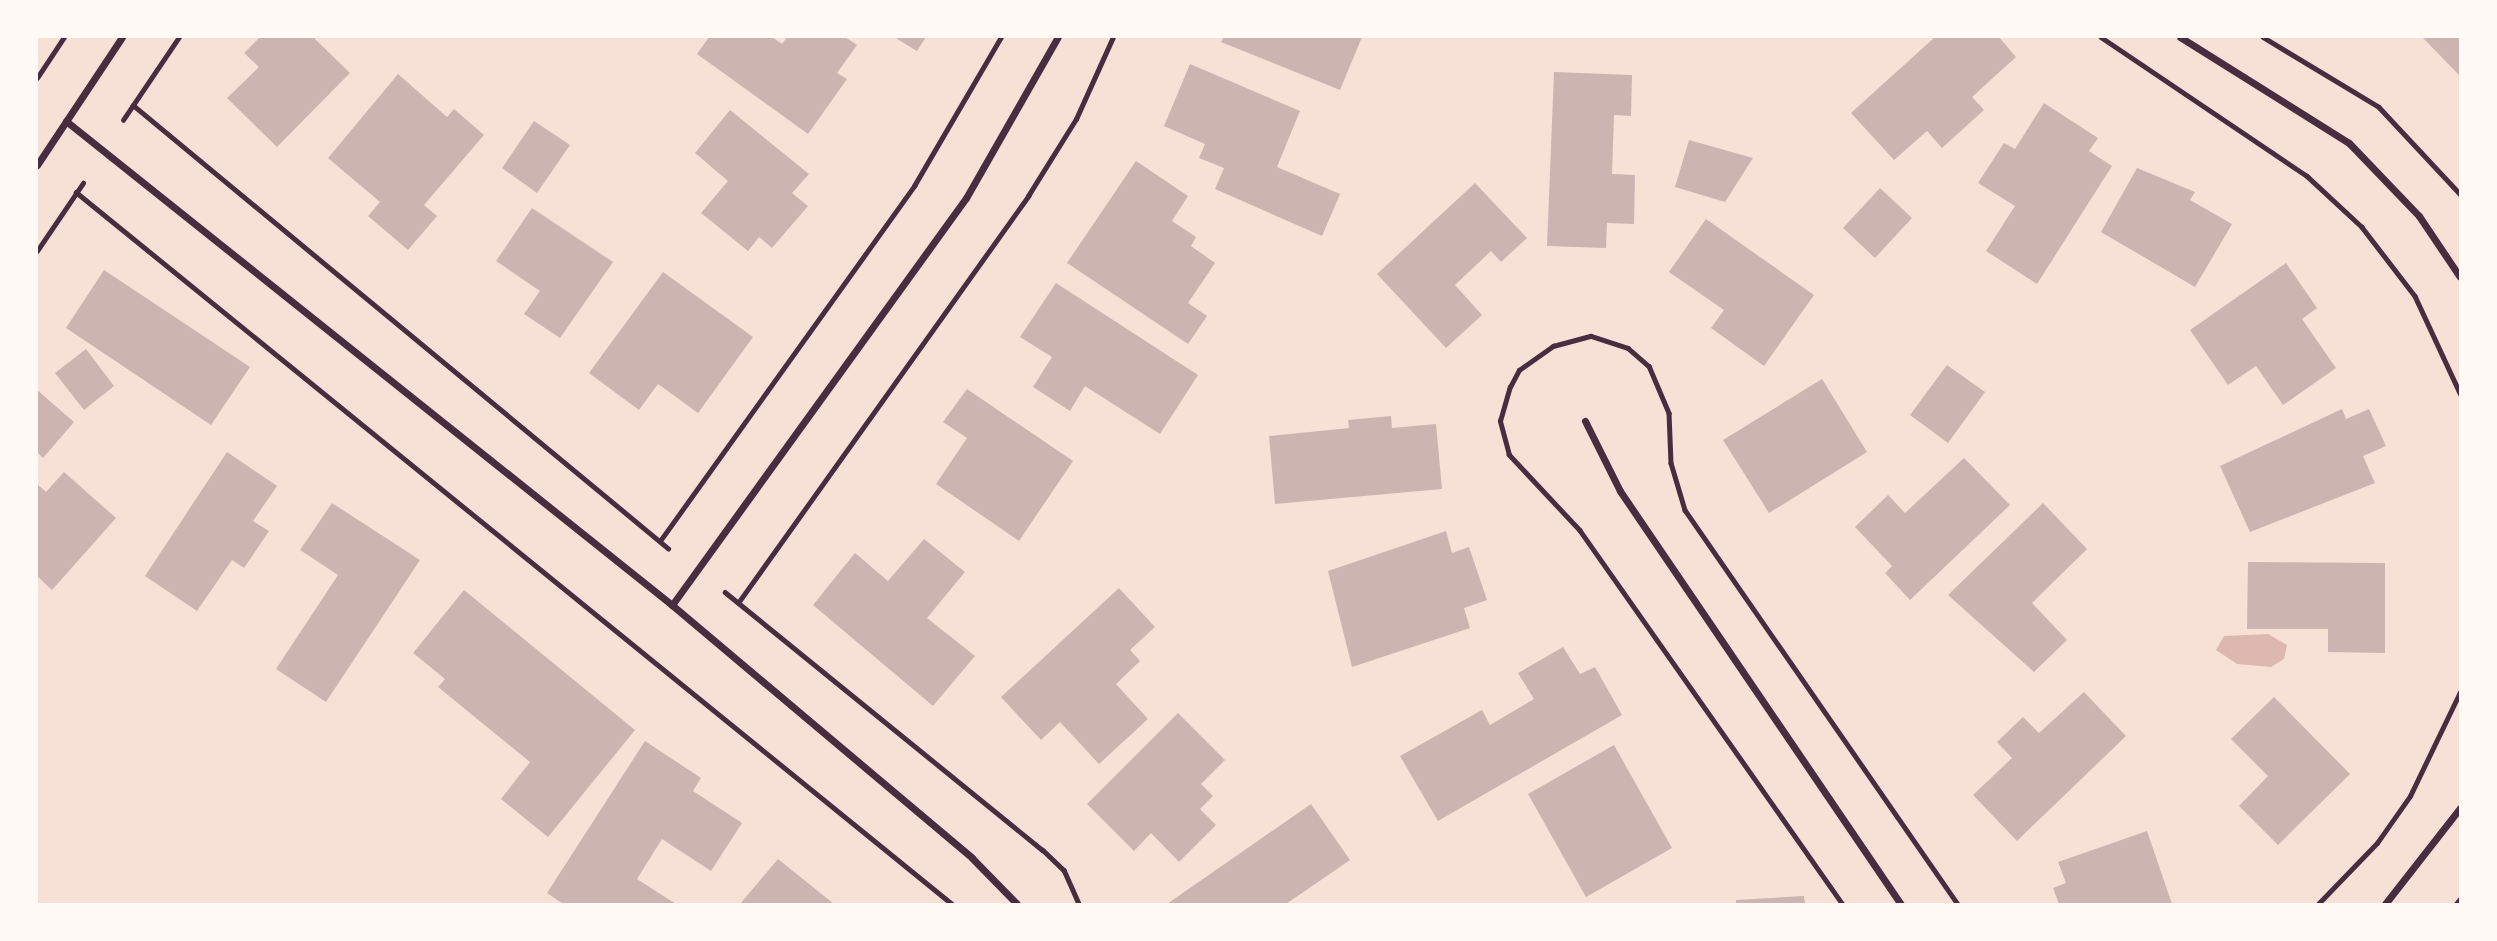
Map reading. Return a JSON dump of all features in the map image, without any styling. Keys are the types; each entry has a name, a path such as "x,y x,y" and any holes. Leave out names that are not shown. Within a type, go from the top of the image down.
{"street":[{"path":"37,165 122,37"},
{"path":"673,606 967,198 1058,37"},
{"path":"2180,37 2348,143 2419,216 2460,277"},
{"path":"66,121 673,606 972,858 1017,904"},
{"path":"1585,421 1620,491 1901,904"},
{"path":"2385,904 2460,808"}],"path":[{"path":"37,78 64,37"},
{"path":"123,120 179,37"},
{"path":"660,541 914,186 1001,37"},
{"path":"738,603 1028,196 1076,119 1113,37"},
{"path":"2101,37 2307,176 2362,227 2415,296 2460,393"},
{"path":"2263,37 2379,107 2460,194"},
{"path":"133,105 668,548"},
{"path":"37,251 83,183"},
{"path":"76,192 952,904"},
{"path":"725,593 1043,850 1064,870 1079,904"},
{"path":"2318,904 2377,843 2410,796 2460,692"},
{"path":"2456,904 2460,899"}],"shaded area":[{"path":"2268,634 2287,645 2284,659 2271,667 2237,664 2216,650 2224,636"}],"building":[{"path":"260,37 313,37 350,73 277,147 227,98 259,67 244,53"},
{"path":"709,37 772,37 782,44 787,37 845,37 857,45 837,73 847,79 808,134 697,54"},
{"path":"894,37 926,37 917,51"},
{"path":"1224,37 1362,37 1340,90 1221,42"},
{"path":"1935,37 1999,37 2016,57 1972,97 1984,110 1942,148 1927,131 1894,160 1851,113"},
{"path":"2422,37 2460,37 2460,76"},
{"path":"1190,64 1300,111 1277,167 1340,194 1322,236 1215,189 1224,168 1199,158 1205,144 1164,126"},
{"path":"1554,72 1632,75 1631,116 1614,115 1612,174 1635,175 1634,224 1607,223 1606,248 1547,246"},
{"path":"398,74 447,117 454,109 484,135 424,205 437,216 408,250 368,216 380,202 328,158"},
{"path":"2044,103 2098,138 2089,151 2112,166 2037,284 1986,251 2015,206 1978,183 2004,143 2015,149"},
{"path":"730,110 809,174 792,193 808,206 772,248 759,237 748,251 701,213 728,181 695,153"},
{"path":"534,121 570,145 537,193 502,168"},
{"path":"1689,140 1753,158 1725,202 1675,187"},
{"path":"1136,161 1188,196 1172,221 1196,237 1191,246 1215,263 1188,303 1207,316 1188,344 1067,263"},
{"path":"2137,168 2195,192 2190,200 2232,224 2195,287 2101,232"},
{"path":"1475,183 1527,238 1501,262 1491,251 1455,285 1482,315 1446,348 1377,274"},
{"path":"1880,188 1912,218 1875,258 1843,228"},
{"path":"532,208 613,262 560,338 524,314 540,291 496,261"},
{"path":"1706,219 1814,295 1764,366 1711,328 1724,310 1669,272"},
{"path":"2286,263 2317,308 2302,319 2336,368 2283,405 2256,366 2228,385 2190,330"},
{"path":"104,270 250,367 211,425 66,328"},
{"path":"663,272 753,337 698,413 658,384 639,410 589,373"},
{"path":"1056,283 1198,375 1160,434 1085,386 1070,411 1033,387 1052,357 1020,337"},
{"path":"86,349 114,386 84,410 55,373"},
{"path":"1947,365 1985,392 1948,443 1910,415"},
{"path":"1822,379 1867,452 1769,513 1723,440"},
{"path":"967,389 1073,461 1019,541 936,484 967,438 943,422"},
{"path":"37,390 74,422 43,458 37,452"},
{"path":"2342,409 2346,419 2369,409 2386,446 2363,456 2375,483 2250,532 2220,466"},
{"path":"1391,416 1392,428 1436,424 1442,489 1275,504 1269,436 1349,428 1348,420"},
{"path":"227,452 277,486 253,521 269,531 244,568 232,560 197,611 145,576"},
{"path":"1964,458 2010,505 1910,600 1885,573 1892,566 1855,527 1888,495 1905,513"},
{"path":"64,472 116,518 52,590 37,576 37,484 46,492"},
{"path":"332,503 420,560 326,702 276,669 338,575 300,550"},
{"path":"2043,503 2087,549 2032,603 2067,640 2034,672 1948,595"},
{"path":"1446,531 1452,553 1469,547 1487,600 1464,608 1470,628 1352,667 1328,571"},
{"path":"924,539 965,572 927,618 975,656 933,706 813,605 855,553 888,581"},
{"path":"2248,562 2385,563 2385,653 2328,652 2328,629 2247,629"},
{"path":"1119,588 1155,627 1130,650 1140,661 1116,684 1148,719 1099,764 1060,722 1041,740 1001,697"},
{"path":"464,590 635,730 548,837 501,799 530,762 438,687 445,679 413,653"},
{"path":"1563,647 1580,674 1595,667 1622,715 1438,821 1400,756 1482,710 1490,725 1534,699 1518,673"},
{"path":"2084,692 2126,736 2017,841 1973,795 2012,758 1997,742 2023,717 2039,733"},
{"path":"2274,697 2350,774 2278,845 2239,806 2268,776 2231,739"},
{"path":"1178,713 1225,760 1201,784 1213,796 1200,809 1216,825 1179,862 1151,833 1134,851 1087,804"},
{"path":"645,741 701,778 693,791 742,823 711,871 662,839 637,879 676,904 563,904 547,893"},
{"path":"1614,745 1672,848 1586,897 1528,794"},
{"path":"1311,804 1350,860 1286,904 1167,904"},
{"path":"2147,831 2172,904 2059,904 2053,888 2066,883 2058,862"},
{"path":"778,859 834,904 740,904"},
{"path":"1804,896 1805,904 1736,904 1736,900"}]}
